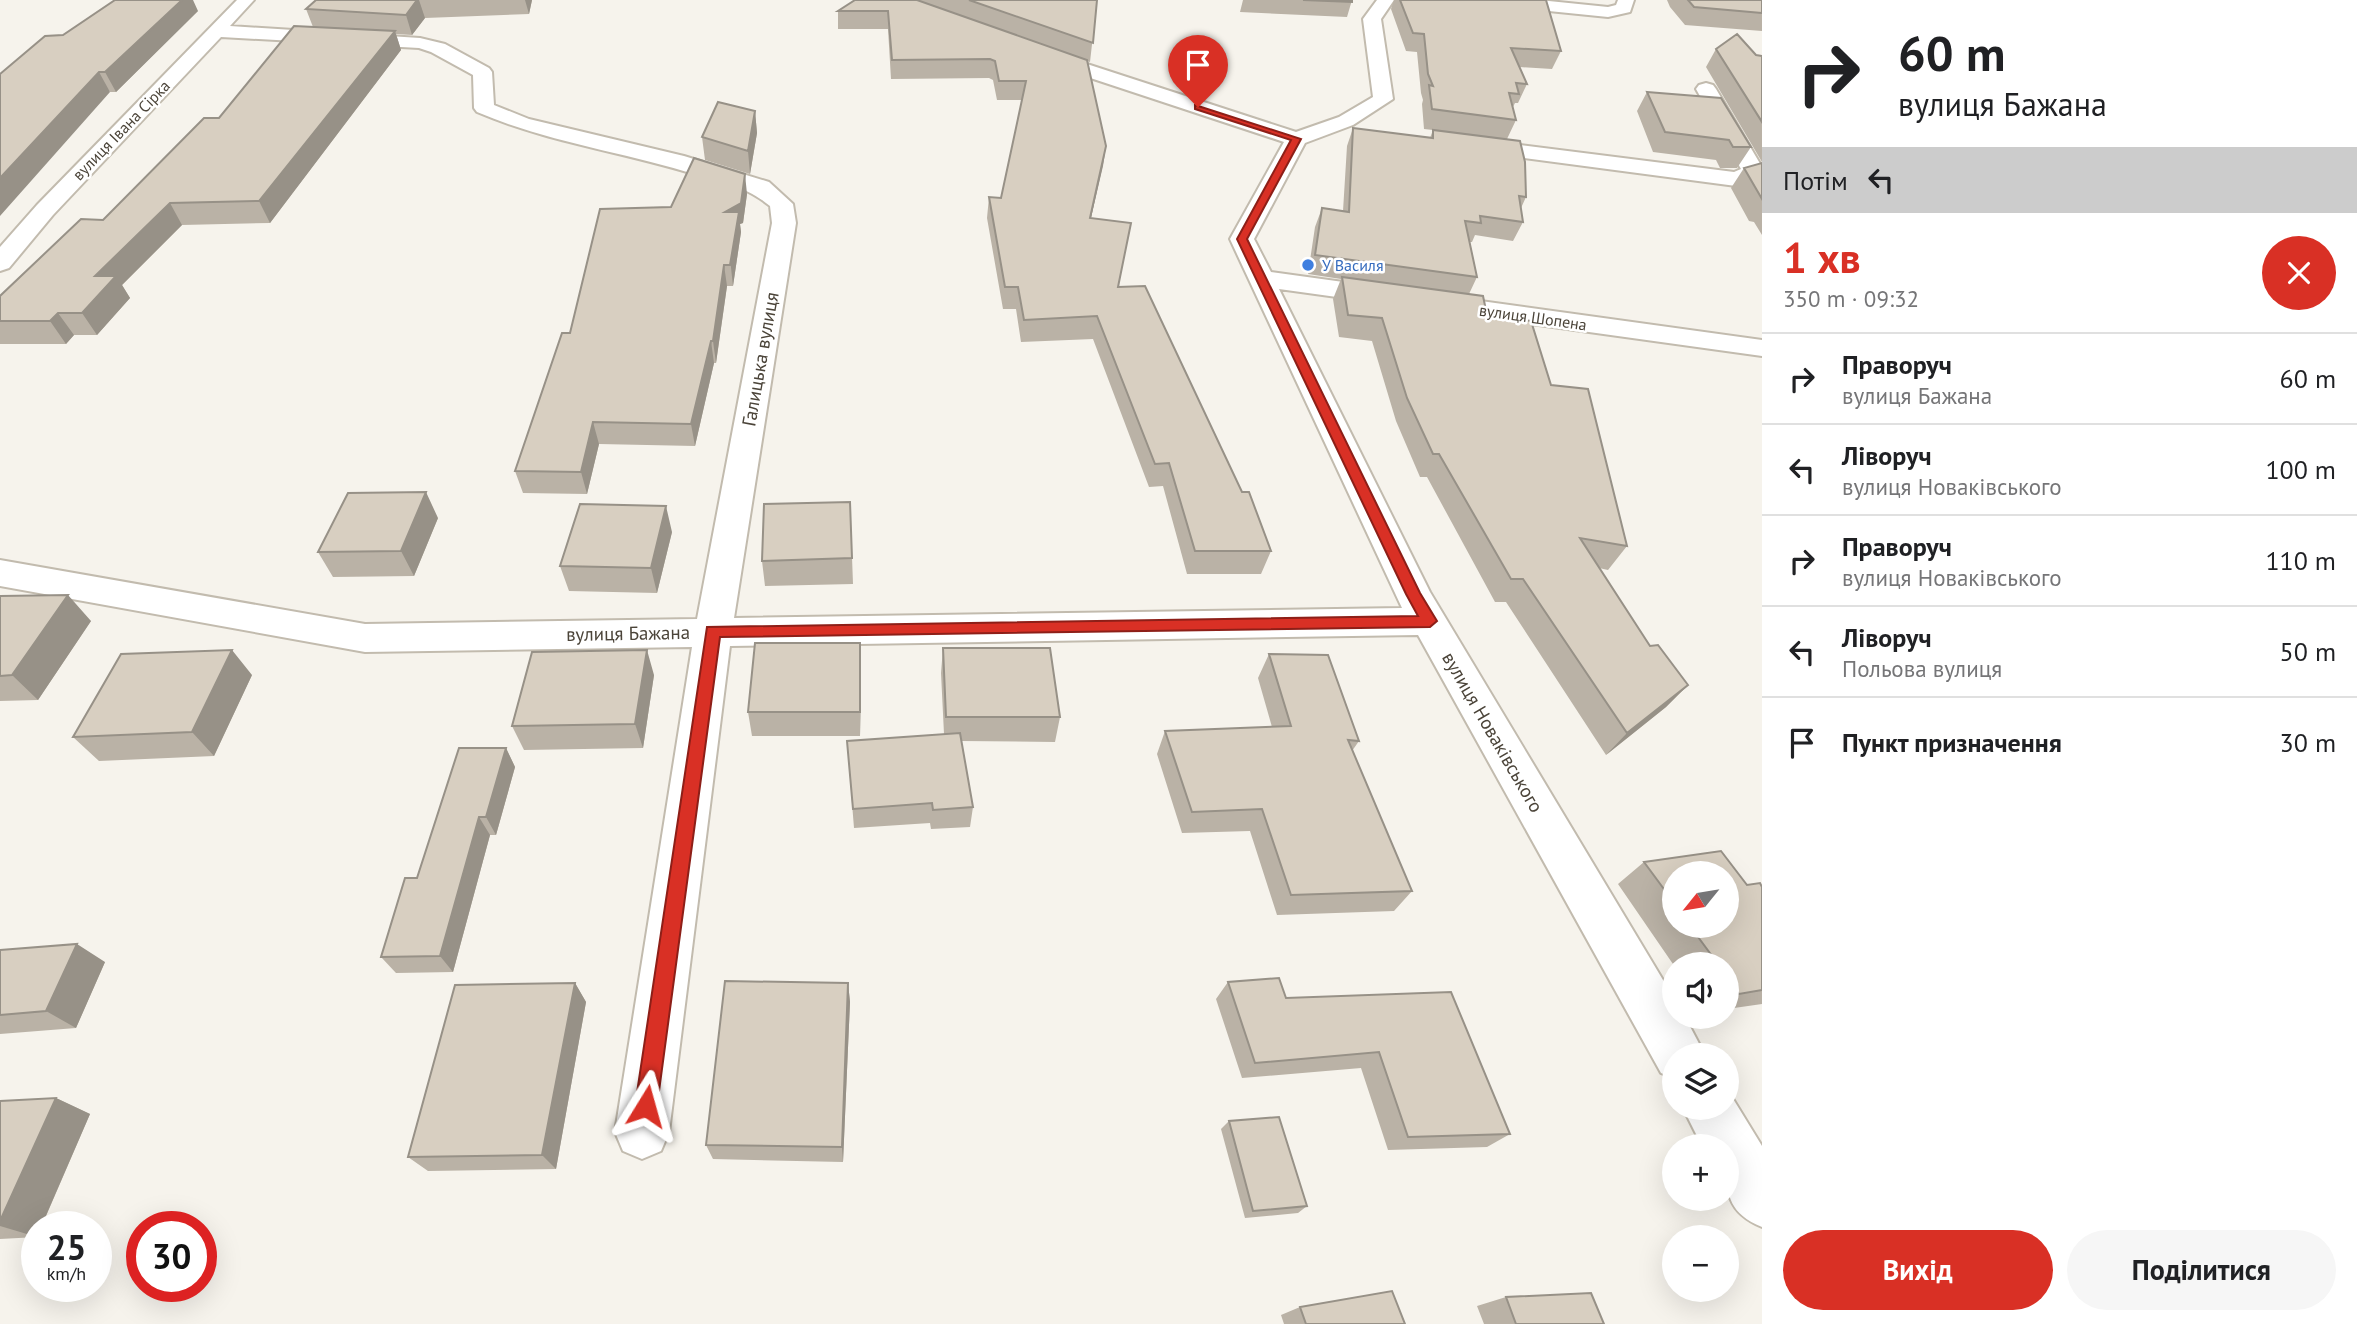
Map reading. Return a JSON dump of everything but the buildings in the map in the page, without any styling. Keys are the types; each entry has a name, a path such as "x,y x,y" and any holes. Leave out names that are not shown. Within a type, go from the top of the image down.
{"street":[{"name":"вулиця Івана Сірка","path":"0,263 46,210 246,0"},
{"path":"1025,49 1296,139 1331,126 1383,99 1372,19 1386,0"},
{"path":"1488,0 1608,12 1625,8 1626,0"},
{"name":"Галицька вулиця","path":"216,30 370,38 420,43 438,48 482,72 484,107 499,116 676,161 761,187 781,204 784,223 713,631 642,1132"},
{"path":"1453,142 1736,179 1754,172 1706,89"},
{"path":"1331,126 1372,132"},
{"name":"вулиця Новаківського","path":"1296,139 1242,239 1413,594 1672,1043"},
{"name":"вулиця Шопена","path":"1262,279 1762,348"},
{"name":"вулиця Бажана","path":"0,573 365,638 1430,621"},
{"path":"1717,1120 1762,1199"}],"place":[{"name":"У Василя","path":"1308,265"}],"route":[{"path":"646,1106 713,631 1430,621 1413,594 1242,239 1296,139 1198,107"}]}
